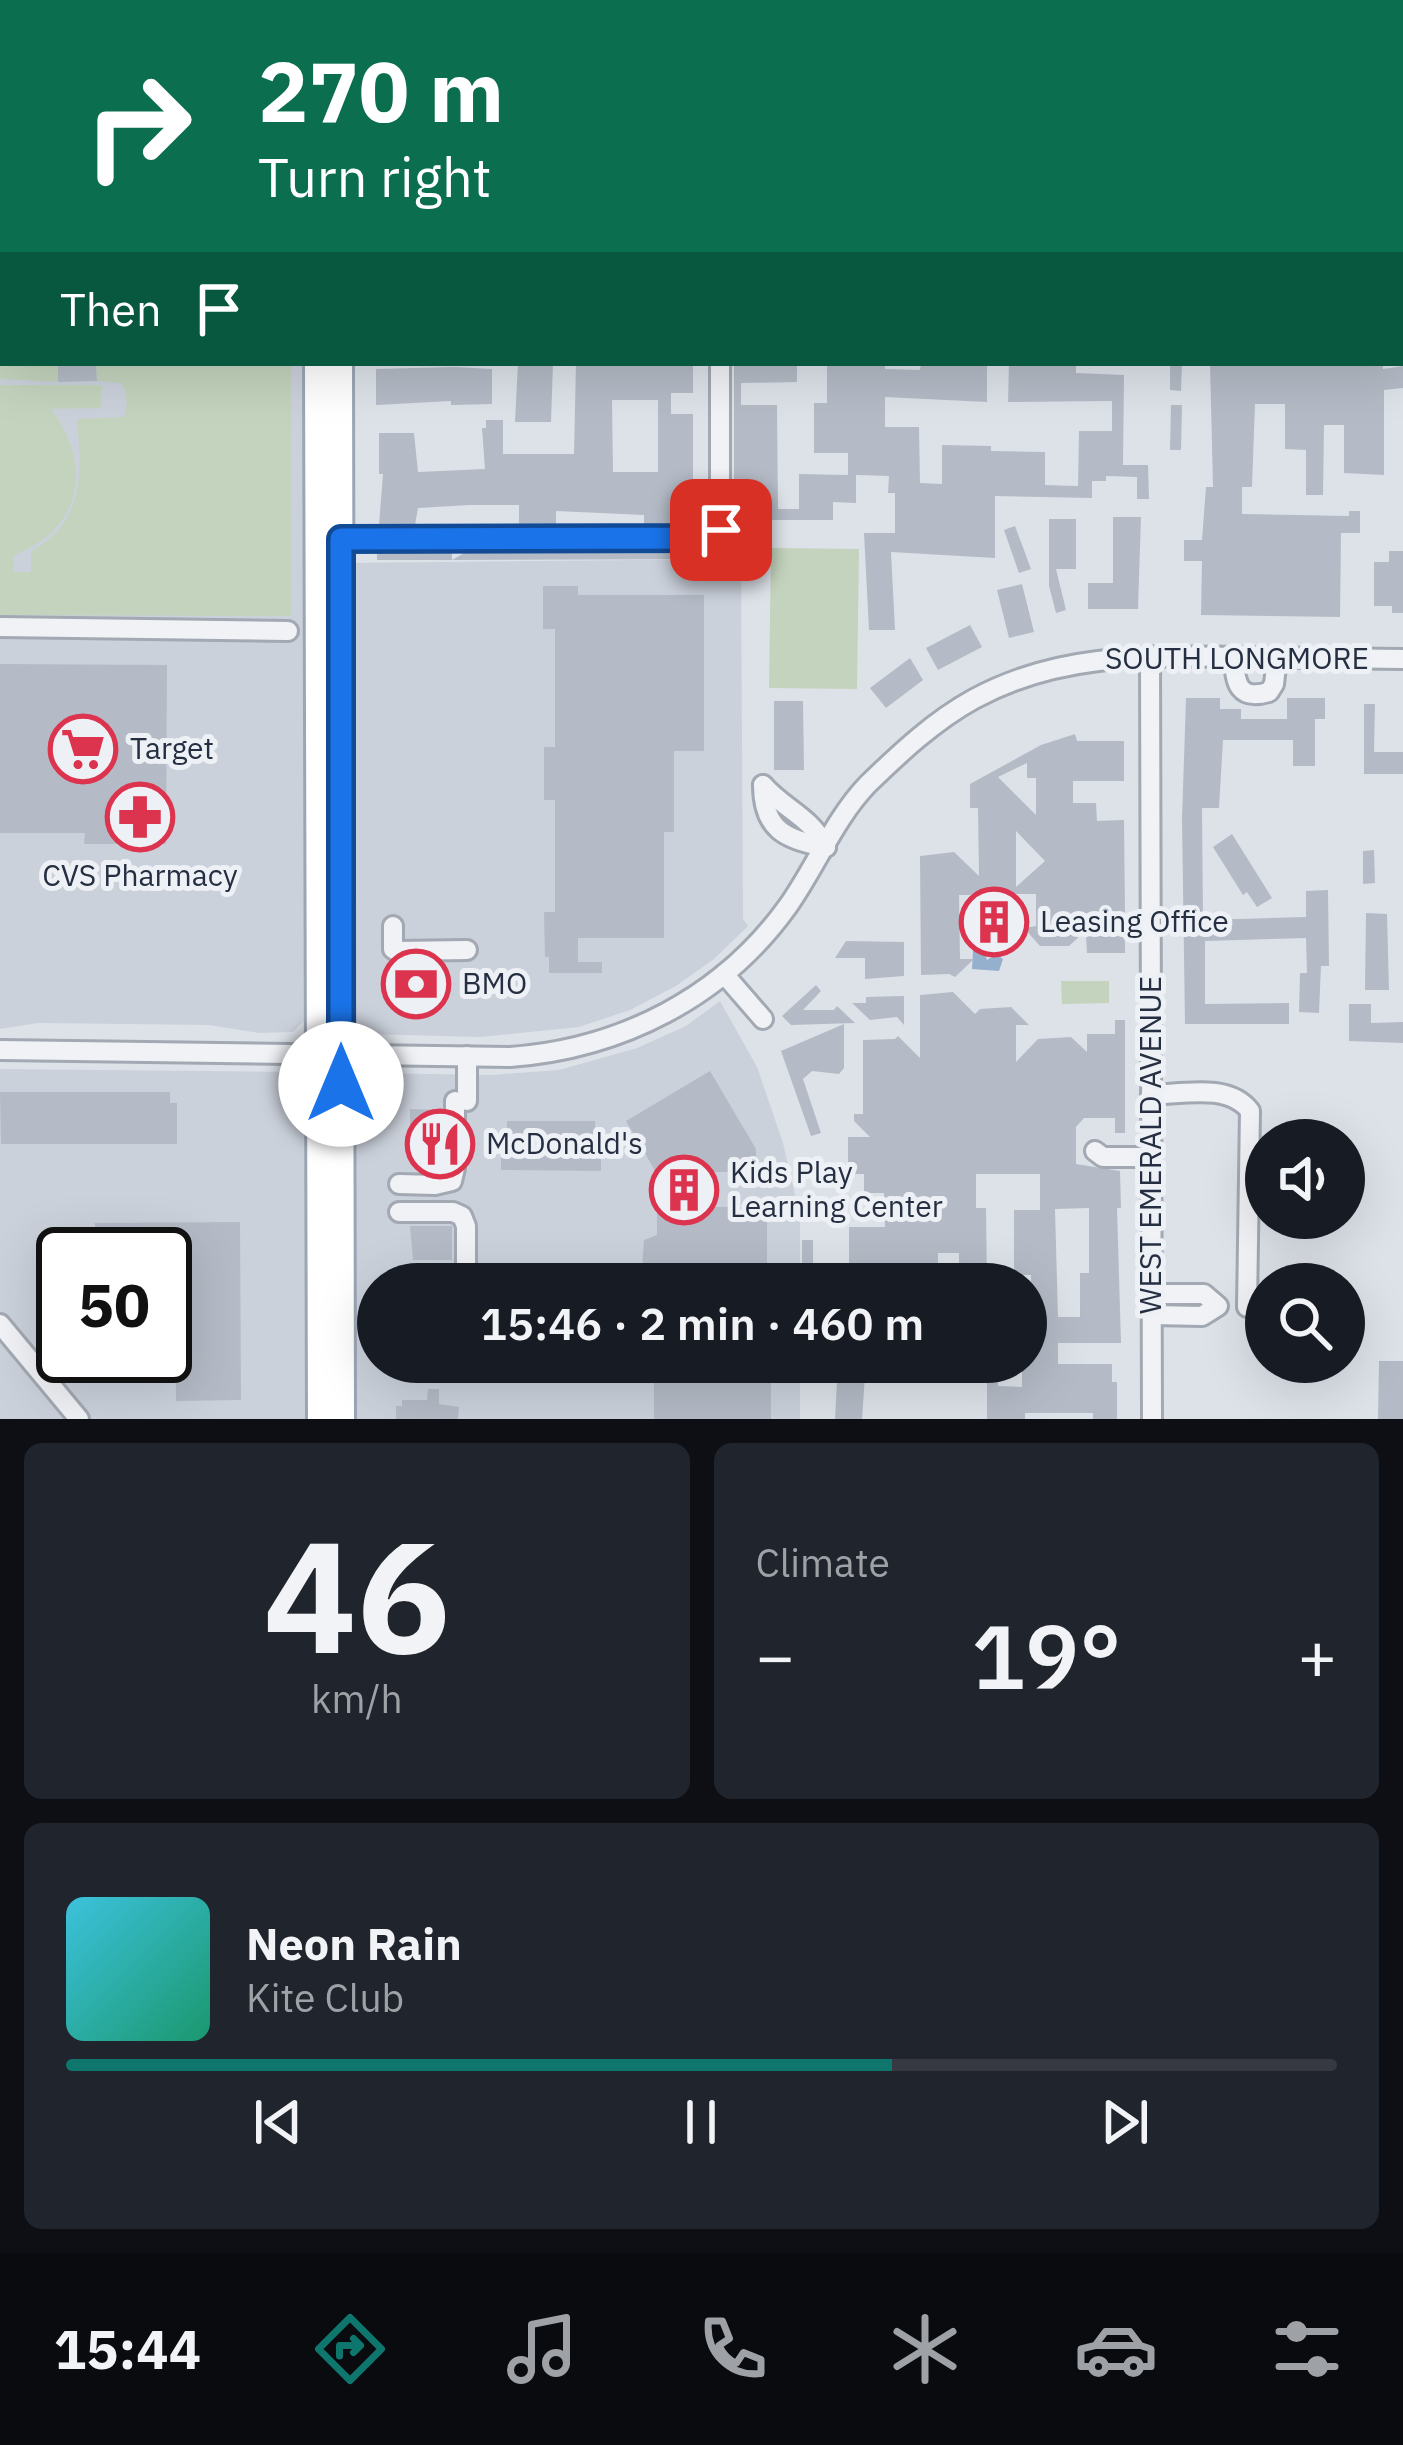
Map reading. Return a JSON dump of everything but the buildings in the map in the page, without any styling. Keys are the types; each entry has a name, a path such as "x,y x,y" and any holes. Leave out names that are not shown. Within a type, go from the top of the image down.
{"main road":[{"path":"317,366 317,666 342,1419"},
{"path":"320,1419 341,815 340,366"},
{"path":"317,666 331,684 331,798 341,815"}],"street":[{"path":"341,539 720,538 720,366"},
{"path":"0,627 288,631"},
{"name":"WEST EMERALD AVENUE","path":"1150,656 1151,1419"},
{"name":"SOUTH LONGMORE","path":"0,1050 531,1056 607,1039 670,1012 724,974 773,926 869,783 914,740 970,700 1061,666 1112,657 1403,659"},
{"path":"1234,657 1235,683 1251,694 1269,692 1277,658"},
{"path":"393,939 434,949 467,950"},
{"path":"724,974 763,1019"},
{"path":"399,1184 452,1181 467,1057"},
{"path":"1151,1095 1226,1093 1240,1098 1250,1111 1248,1263"},
{"path":"1095,1151 1102,1157 1151,1157"},
{"path":"399,1212 462,1216 466,1263"},
{"path":"1151,1294 1204,1294 1218,1306 1202,1316 1151,1315"},
{"path":"0,1324 79,1419"}],"shaded area":[{"path":"0,366 310,366 312,640 304,728 304,1021 293,1032 259,1033 209,1025 38,1023 0,1029"},
{"path":"741,559 743,919 748,926 676,986 630,1010 579,1027 480,1037 366,1034 352,1029 348,563"},
{"path":"720,1001 757,1067 783,1143 800,1216 800,1263 357,1263 357,1383 800,1383 800,1419 348,1419 357,1080 370,1073 491,1075 559,1070 637,1048 686,1026"},
{"path":"0,1069 295,1072 310,1080 312,1419 0,1419"}],"green space":[{"path":"0,366 58,366 58,382 0,379"},
{"path":"96,366 291,366 291,616 0,615 0,385 102,385 101,408 51,409 73,451 74,493 55,529 14,555 14,572 31,572 31,551 62,526 71,511 79,476 77,419 125,417 121,383 97,381"},
{"path":"771,548 859,549 857,689 769,688"},
{"path":"1061,981 1109,981 1109,1003 1062,1004"}],"water":[{"path":"983,948 987,960 996,954 1003,959 999,971 972,969 973,950"}],"place":[{"name":"Target","path":"83,749"},
{"name":"CVS Pharmacy","path":"140,817"},
{"name":"Leasing Office","path":"994,922"},
{"name":"BMO","path":"416,984"},
{"name":"McDonald's","path":"440,1144"},
{"name":"Kids Play Learning Center","path":"684,1190"}],"route":[{"path":"341,1084 341,539 718,538 721,530"}]}
